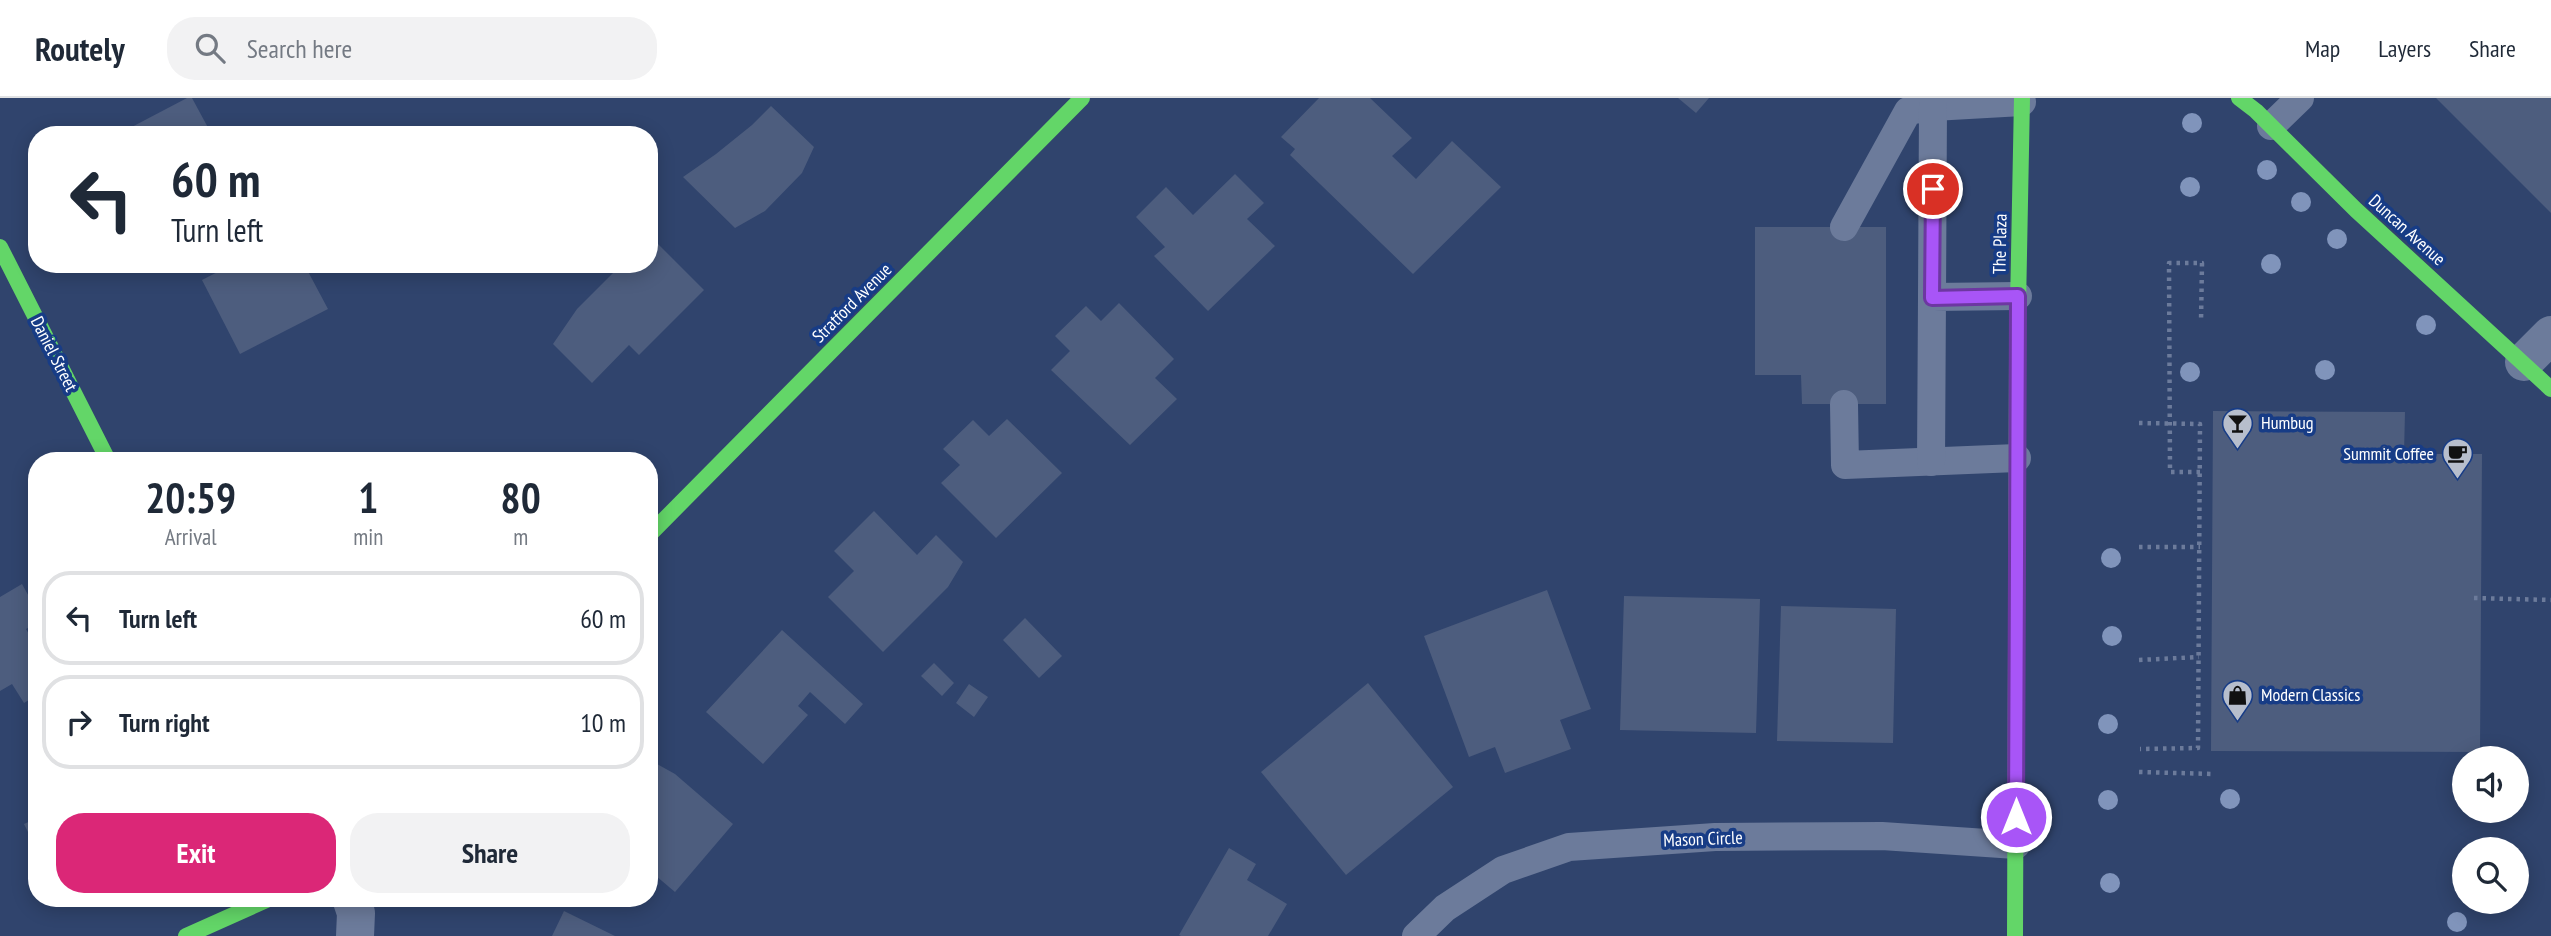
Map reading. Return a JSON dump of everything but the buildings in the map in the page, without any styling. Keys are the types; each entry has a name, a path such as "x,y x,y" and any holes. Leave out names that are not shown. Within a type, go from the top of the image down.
{"street":[{"name":"Stratford Avenue","path":"658,526 1082,98"},
{"name":"Duncan Avenue","path":"2239,98 2356,210 2551,389"},
{"name":"The Plaza","path":"2015,936 2018,296 2022,100"},
{"name":"Daniel Street","path":"0,247 104,452"},
{"path":"2524,362 2551,335"},
{"path":"186,936 251,907"},
{"path":"354,907 355,936"}],"lane":[{"path":"2271,126 2300,98"},
{"path":"1844,227 1908,111 2022,100"},
{"path":"1931,462 1933,107"},
{"path":"1932,298 2018,296"},
{"path":"1844,404 1845,466 2017,458"},
{"name":"Mason Circle","path":"1416,936 1446,908 1503,870 1569,847 1738,837 1882,836 2016,845"}],"path":[{"path":"2200,472 2170,472 2169,263 2202,263 2201,322"},
{"path":"2139,424 2200,424 2198,748 2140,748"},
{"path":"2139,547 2200,547"},
{"path":"2474,598 2551,600"},
{"path":"2139,660 2199,657"},
{"path":"2139,772 2215,774"}],"traffic: fast":[{"path":"658,526 1082,98"},
{"path":"2015,936 2017,358 2022,98"},
{"path":"2239,98 2256,111 2356,210 2551,389"},
{"path":"0,247 104,452"},
{"path":"186,936 251,907"}],"place":[{"name":"Humbug","path":"2238,450"},
{"name":"Summit Coffee","path":"2457,481"},
{"name":"Modern Classics","path":"2238,722"}],"route":[{"path":"1933,189 1932,298 2018,296 2016,817"}]}
